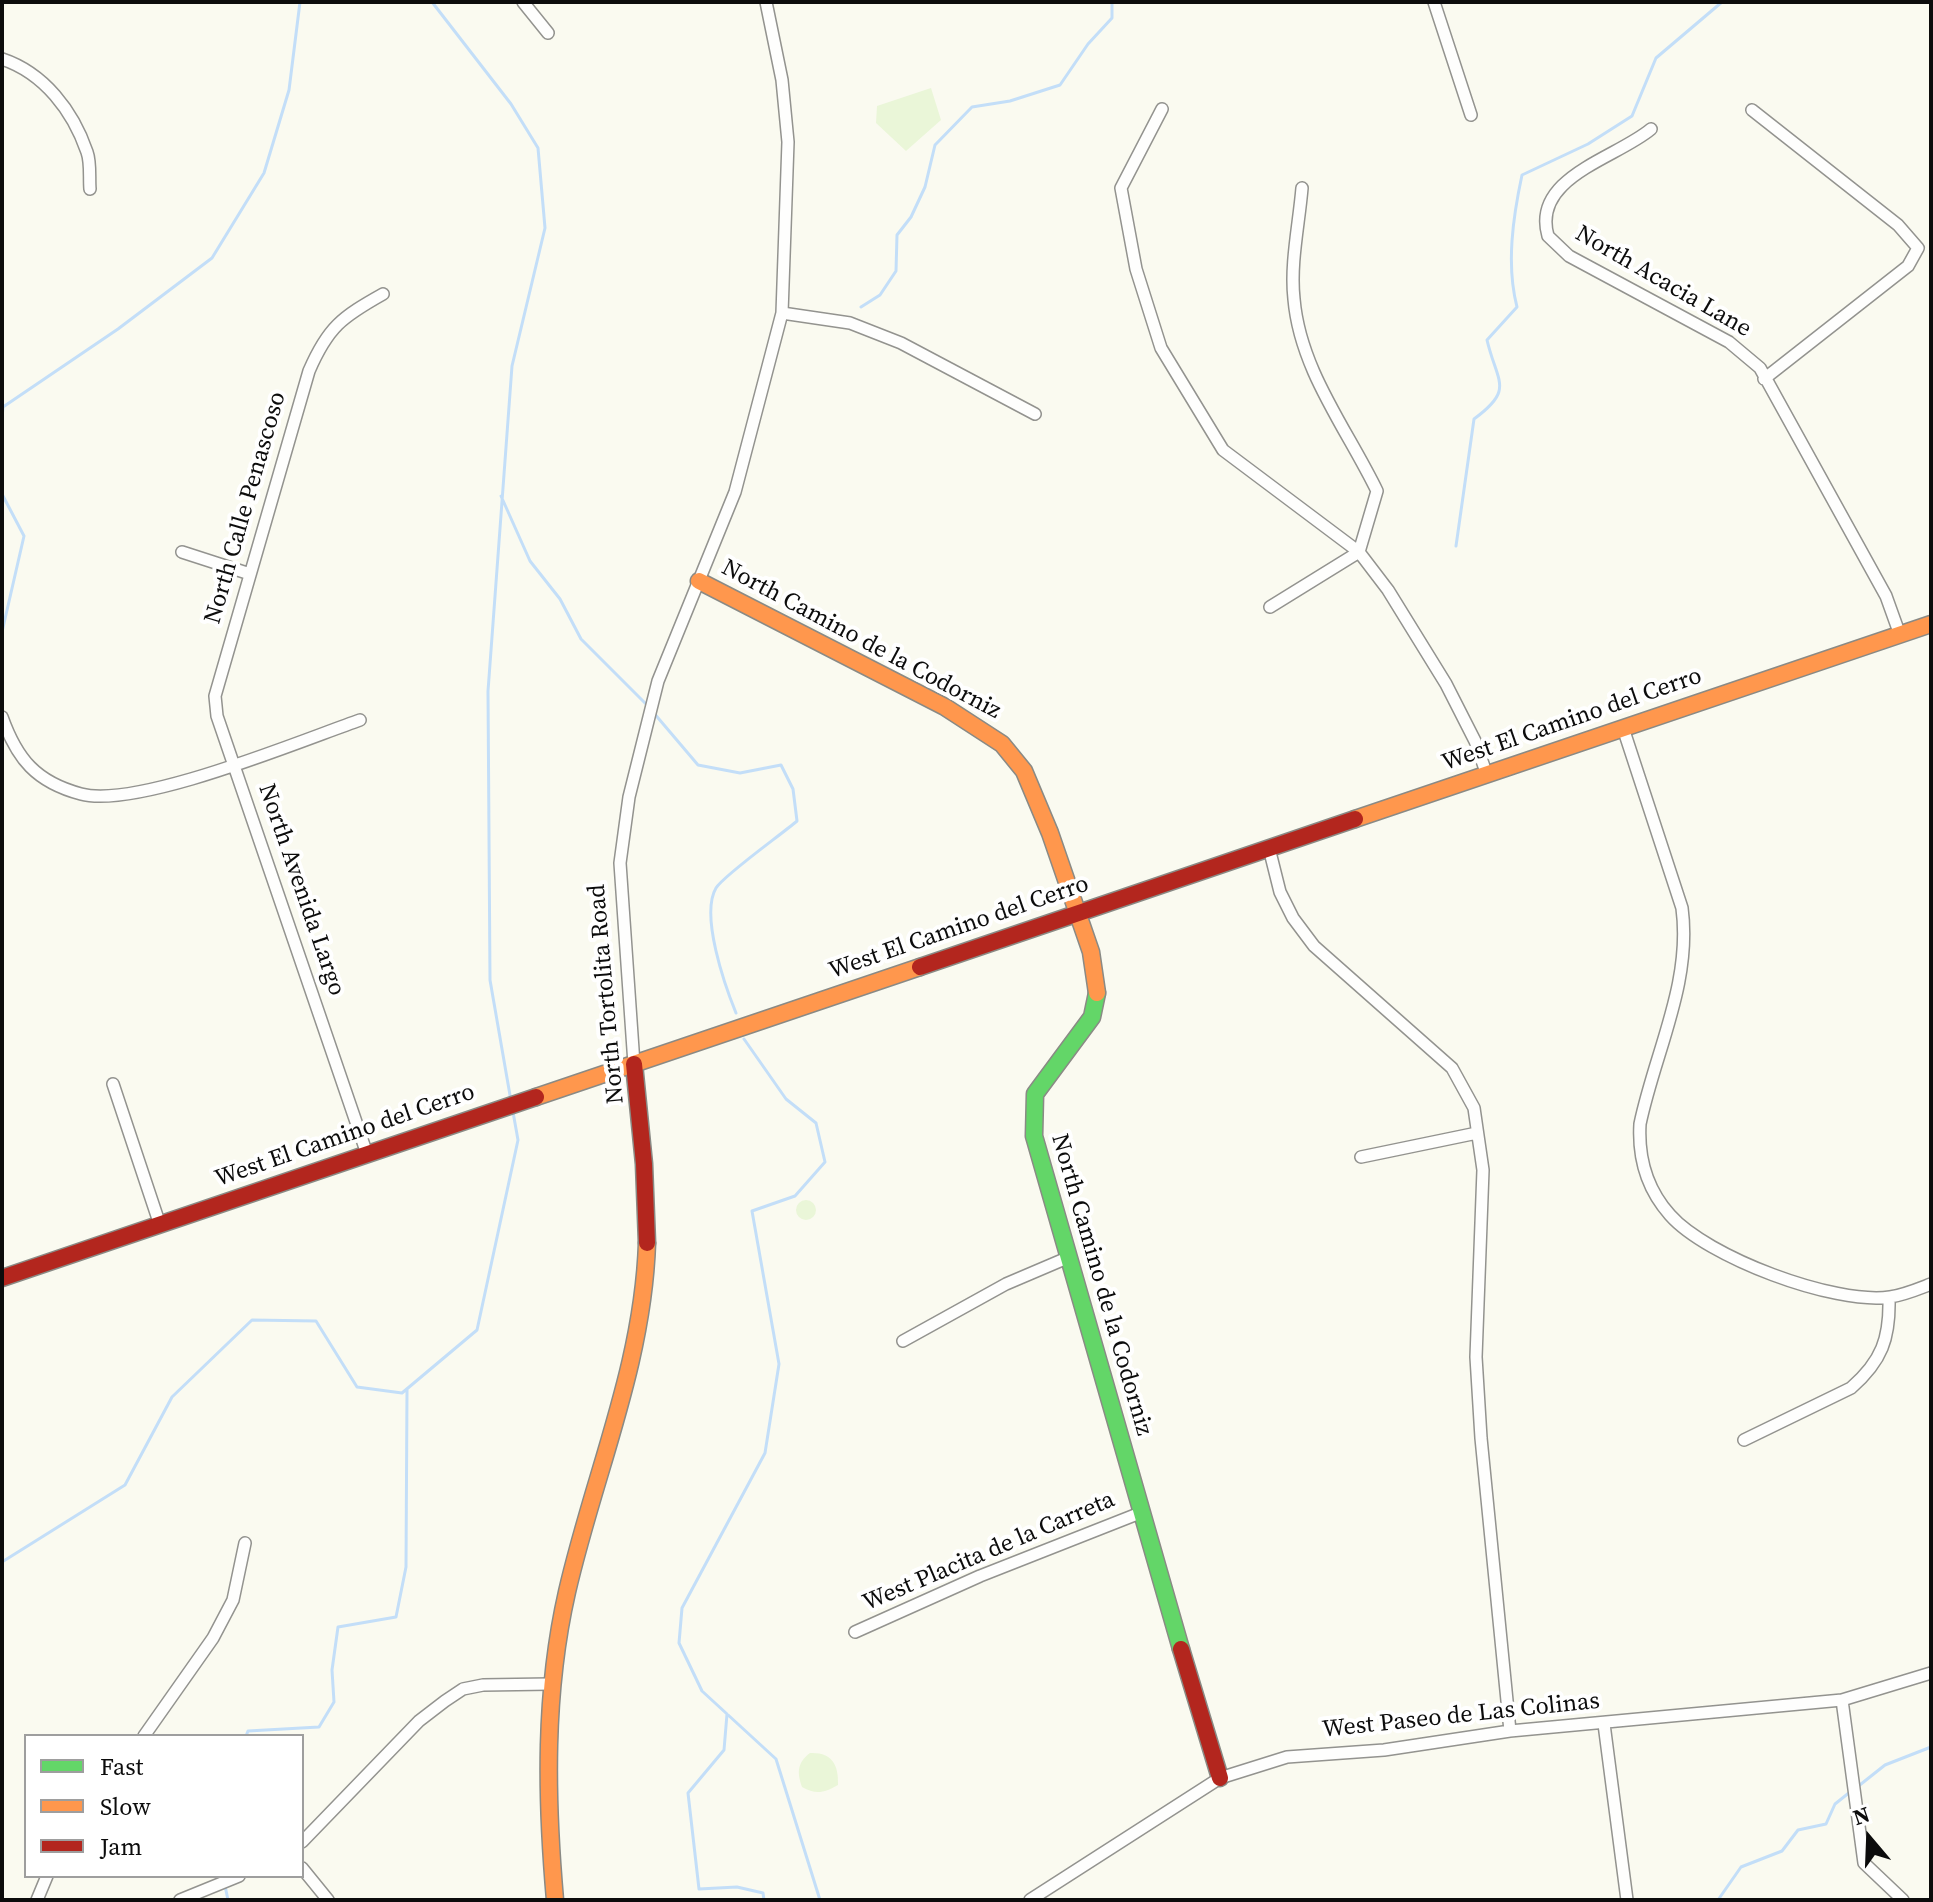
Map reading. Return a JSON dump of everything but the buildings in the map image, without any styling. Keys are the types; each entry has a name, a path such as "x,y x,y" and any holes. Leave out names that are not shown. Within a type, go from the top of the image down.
{"street":[{"path":"523,2 548,33"},
{"name":"North Tortolita Road","path":"555,1900 546,1765 550,1684 567,1592 610,1453 639,1330 649,1204 645,1140 634,1064 620,863 629,797 658,681 739,479 782,313 788,142 782,80 766,2"},
{"path":"1434,2 1471,115"},
{"path":"2,59 46,82 67,113 88,154 90,189"},
{"path":"1162,109 1121,188 1136,269 1161,348 1223,450 1359,552 1388,590 1446,684 1475,741 1487,775"},
{"path":"1752,110 1898,225 1918,248 1908,266 1764,379"},
{"name":"North Acacia Lane","path":"1651,129 1562,185 1548,209 1548,236 1569,256 1729,342 1751,357 1886,596 1900,635"},
{"path":"1270,607 1359,552 1377,491 1354,443 1314,378 1294,299 1302,188"},
{"name":"North Calle Penascoso","path":"235,763 217,716 215,696 309,371 323,339 343,317 383,294"},
{"path":"782,313 850,323 901,343 1035,414"},
{"path":"182,552 250,574"},
{"name":"North Camino de la Codorniz","path":"699,581 945,707 1002,744 1024,771 1032,788 1091,952 1097,1002 1076,1043 1035,1094 1032,1124 1140,1513 1220,1778"},
{"name":"West El Camino del Cerro","path":"2,1278 1931,624"},
{"name":"North Avenida Largo","path":"2,717 12,747 34,773 84,795 157,788 235,763 367,1154"},
{"path":"235,763 360,720"},
{"path":"1623,728 1682,908 1685,934 1678,987 1640,1124 1639,1146 1645,1175 1670,1215 1705,1241 1801,1287 1889,1298 1931,1284"},
{"path":"1269,848 1280,892 1293,918 1314,946 1452,1068 1474,1108 1483,1170 1476,1357 1510,1731"},
{"path":"113,1084 160,1225"},
{"path":"1361,1157 1477,1133"},
{"path":"903,1341 1006,1284 1067,1258"},
{"path":"1744,1440 1851,1388 1864,1376 1883,1352 1889,1334 1889,1298"},
{"name":"West Placita de la Carreta","path":"855,1632 980,1576 1140,1513"},
{"path":"145,1734 213,1638 233,1600 245,1543"},
{"name":"West Paseo de Las Colinas","path":"1030,1900 1220,1778 1287,1757 1384,1750 1510,1731 1842,1700 1931,1673"},
{"path":"304,1840 419,1721 463,1689 483,1685 550,1684"},
{"path":"1842,1700 1864,1863 1903,1900"},
{"path":"1604,1724 1627,1900"},
{"path":"304,1870 328,1900"},
{"path":"37,1900 46,1878"},
{"path":"180,1900 234,1878"}],"green space":[{"path":"931,88 941,120 906,151 876,123 877,106"},
{"path":"806,1200 813,1203 816,1210 813,1217 806,1220 799,1217 796,1210 799,1203"},
{"path":"810,1753 824,1755 833,1761 838,1785 820,1792 802,1787 799,1768"}],"waterway":[{"path":"2,418 3,407 118,329 212,258 264,173 289,90 300,2"},
{"path":"432,2 511,104 538,148 545,228 512,366 488,691 490,980 511,1101"},
{"path":"861,307 880,295 896,271 897,235 911,217 925,187 935,145 972,107 1010,101 1060,85 1088,44 1112,18 1112,2"},
{"path":"1456,546 1474,419 1487,409 1499,392 1500,384 1487,340 1517,307 1512,275 1512,241 1522,175 1588,144 1632,116 1656,58 1722,2"},
{"path":"2,494 24,536 2,632"},
{"path":"501,496 530,561 560,599 581,639 648,706"},
{"path":"653,712 698,765 740,773 781,765 793,789 797,821 721,882 712,900 712,932 736,1013"},
{"path":"744,1039 786,1099 816,1123 825,1162 795,1196 752,1211 779,1364 765,1453 682,1608 679,1643 702,1691 776,1759 820,1900"},
{"path":"2,1562 125,1485 172,1397 252,1320 316,1321 357,1387 402,1393 477,1330 518,1140 513,1112"},
{"path":"247,1734 248,1731 319,1727 334,1702 332,1670 338,1627 396,1617 406,1567 407,1390"},
{"path":"727,1714 724,1750 688,1793 699,1889 737,1887 763,1893 764,1900"},
{"path":"1856,1788 1885,1765 1931,1747"},
{"path":"1718,1900 1741,1867 1782,1851 1798,1830 1826,1824 1835,1804 1850,1792"},
{"path":"223,1878 228,1900"}],"traffic: fast":[{"path":"1097,993 1092,1017 1035,1094 1034,1136 1181,1649"}],"traffic: slow":[{"path":"699,581 945,707 1002,744 1024,771 1050,833 1091,952 1097,993"},
{"path":"1355,819 1931,624"},
{"path":"536,1097 920,967"},
{"path":"555,1900 549,1784 554,1668 567,1592 637,1333 647,1243"}],"traffic: jam":[{"path":"920,967 1355,819"},
{"path":"634,1064 644,1164 647,1243"},
{"path":"2,1278 536,1097"},
{"path":"1181,1649 1220,1778"}]}
